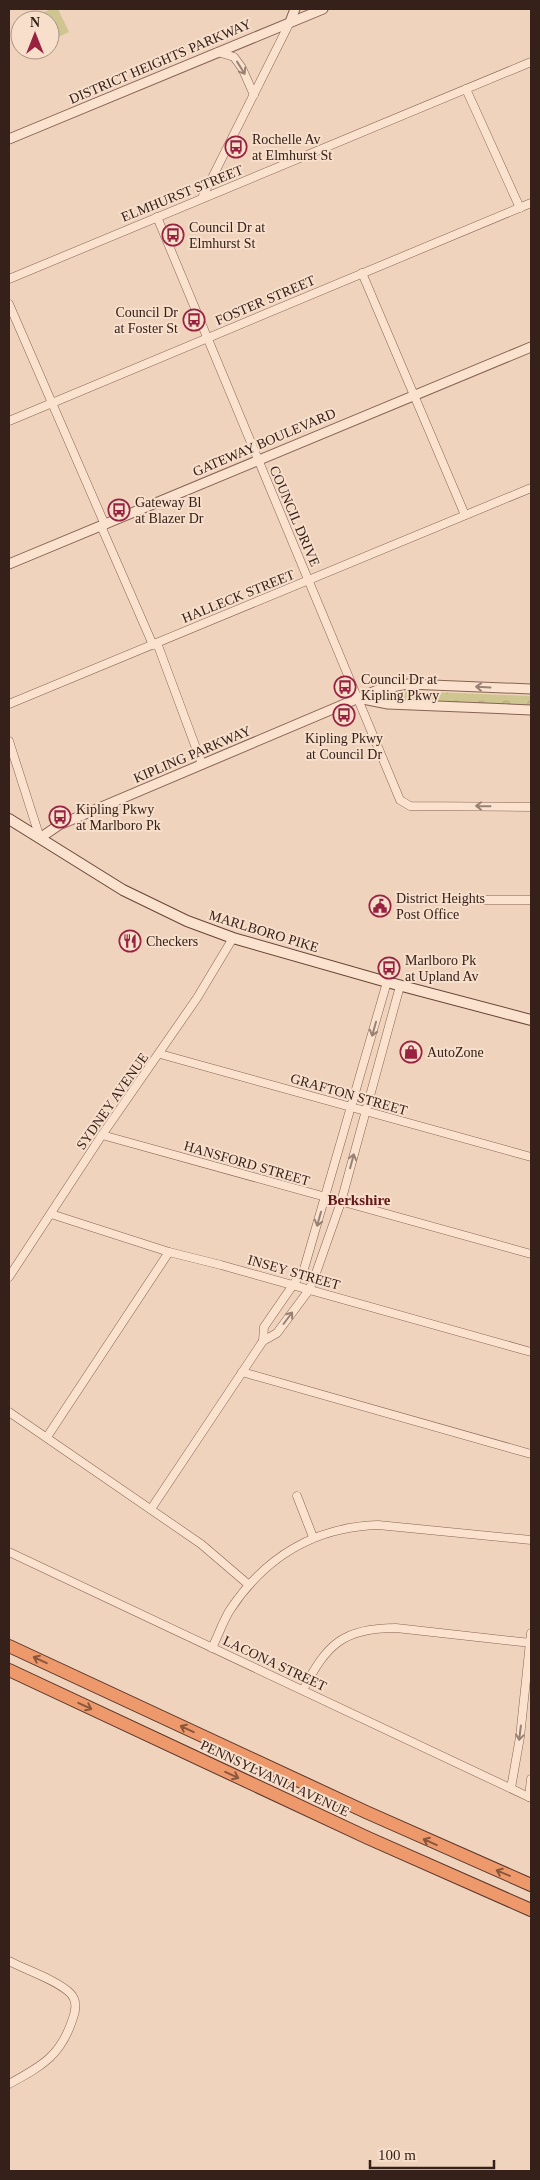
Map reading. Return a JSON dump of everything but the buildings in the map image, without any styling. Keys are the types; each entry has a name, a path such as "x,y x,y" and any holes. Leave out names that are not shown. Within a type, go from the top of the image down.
{"highway":[{"name":"PENNSYLVANIA AVENUE","path":"9,1646 374,1817 531,1885"},
{"name":"PENNSYLVANIA AVENUE","path":"9,1670 368,1838 531,1910"},
{"path":"502,1897 531,1916"}],"main road":[{"name":"MARLBORO PIKE","path":"9,819 145,902 176,917 234,938 400,986 531,1020"}],"street":[{"path":"202,198 295,9"},
{"name":"DISTRICT HEIGHTS PARKWAY","path":"9,139 323,9"},
{"path":"218,52 234,57 242,68 254,95"},
{"name":"ELMHURST STREET","path":"9,279 531,62"},
{"path":"466,90 520,208"},
{"name":"FOSTER STREET","path":"9,421 531,203"},
{"name":"COUNCIL DRIVE","path":"157,217 399,797 404,804 410,806 531,807"},
{"path":"362,273 465,515"},
{"path":"9,304 155,644 202,764"},
{"name":"GATEWAY BOULEVARD","path":"9,564 531,346"},
{"name":"HALLECK STREET","path":"9,704 531,488"},
{"name":"KIPLING PARKWAY","path":"40,838 60,825 380,689 408,684 531,689"},
{"path":"358,698 388,704 531,710"},
{"path":"9,741 40,838"},
{"path":"450,900 531,900"},
{"name":"SYDNEY AVENUE","path":"9,1277 102,1135 160,1054 234,938"},
{"path":"263,1342 264,1327 304,1269 387,982"},
{"path":"151,1509 263,1342 277,1332 308,1290 316,1273 341,1202 400,986"},
{"name":"GRAFTON STREET","path":"160,1054 531,1157"},
{"name":"HANSFORD STREET","path":"102,1135 531,1254"},
{"name":"INSEY STREET","path":"51,1214 169,1252 531,1352"},
{"path":"47,1437 169,1252"},
{"path":"242,1372 531,1454"},
{"path":"9,1412 207,1549 249,1585"},
{"path":"297,1496 313,1537"},
{"path":"212,1648 230,1610 249,1585 269,1566 313,1537 353,1526 378,1525 531,1540"},
{"name":"LACONA STREET","path":"9,1552 530,1797"},
{"path":"303,1690 326,1651 342,1639 358,1631 376,1628 396,1628 531,1643"},
{"path":"511,1788 520,1737 531,1633"},
{"path":"530,1797 531,1779"},
{"path":"9,1961 58,1985 70,1993 76,2004 76,2011 66,2038 54,2056 9,2084"}],"green space":[{"path":"60,13 69,32 60,36"},
{"path":"407,691 531,696 531,707 381,701 378,699 379,696"}],"place":[{"name":"Rochelle Av at Elmhurst St","path":"236,147"},
{"name":"Council Dr at Elmhurst St","path":"173,235"},
{"name":"Council Dr at Foster St","path":"194,320"},
{"name":"Gateway Bl at Blazer Dr","path":"119,510"},
{"name":"Council Dr at Kipling Pkwy","path":"345,687"},
{"name":"Kipling Pkwy at Council Dr","path":"344,715"},
{"name":"Kipling Pkwy at Marlboro Pk","path":"60,817"},
{"name":"District Heights Post Office","path":"380,906"},
{"name":"Checkers","path":"130,941"},
{"name":"Marlboro Pk at Upland Av","path":"389,968"},
{"name":"AutoZone","path":"411,1052"}],"district":[{"name":"Berkshire","path":"359,1200"}]}
